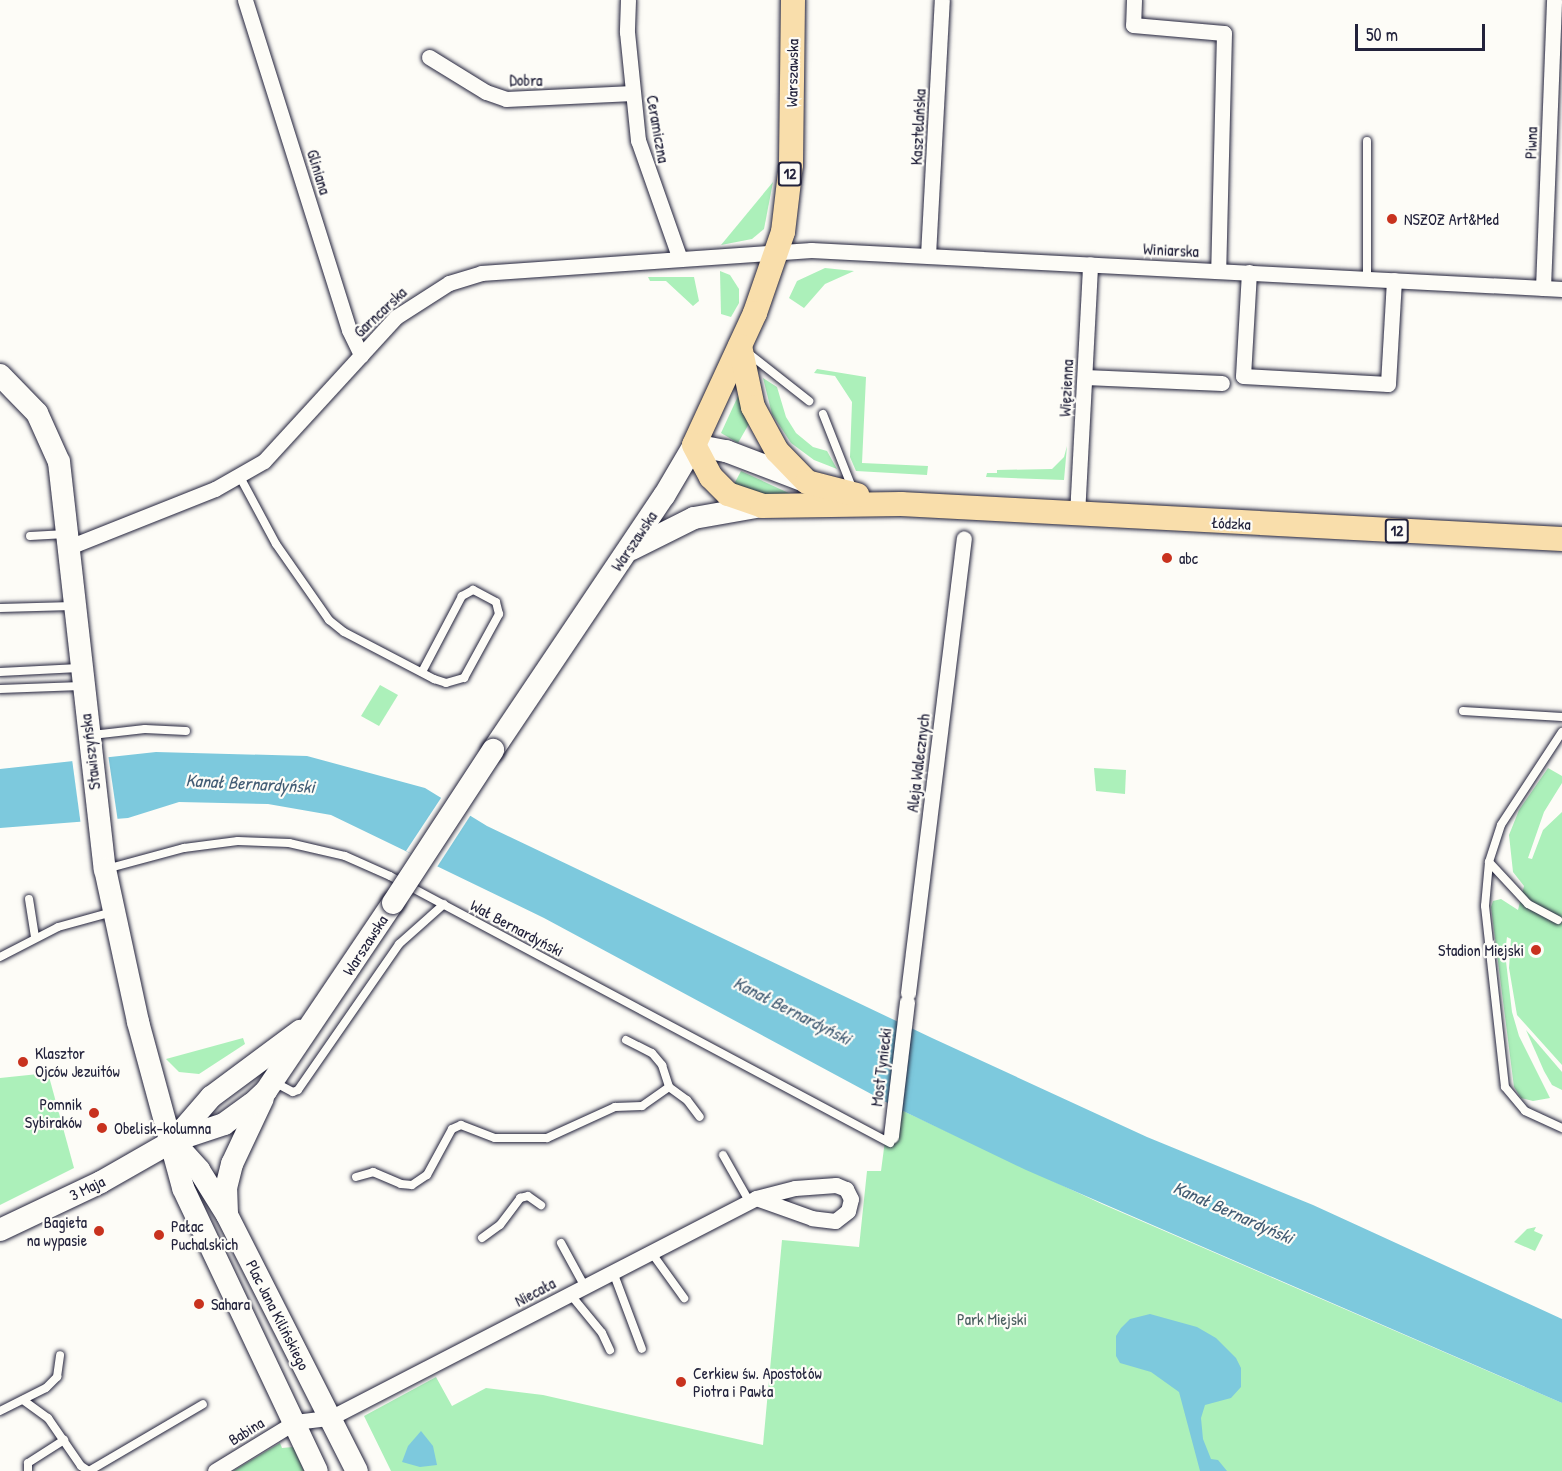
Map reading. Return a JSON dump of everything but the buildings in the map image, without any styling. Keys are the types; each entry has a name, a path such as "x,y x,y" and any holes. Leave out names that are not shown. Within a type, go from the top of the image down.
{"main road":[{"name":"Warszawska","path":"694,445 741,346 777,252 789,188 793,0"},
{"name":"12","path":"741,346 747,387 760,425 777,451 807,482"},
{"name":"12","path":"694,445 720,487 738,500 762,506"},
{"name":"Łódzka","path":"807,482 901,504"},
{"name":"Łódzka","path":"762,506 901,504 1562,540"}],"street":[{"name":"Gliniana","path":"245,0 349,330 361,355"},
{"name":"Ceramiczna","path":"628,0 627,32 633,93 645,166 680,259"},
{"name":"Kasztelańska","path":"928,255 942,0"},
{"path":"1134,0 1133,25 1224,33 1218,271"},
{"name":"Piwna","path":"1543,288 1554,0"},
{"name":"Dobra","path":"429,57 486,92 506,99 633,93"},
{"name":"Winiarska","path":"777,252 811,250 928,255 1562,289"},
{"name":"Garncarska","path":"68,541 240,477 285,441 396,317 420,298 481,273 777,252"},
{"name":"Więzienna","path":"1077,514 1090,264"},
{"path":"1249,272 1243,376 1388,384 1394,280"},
{"name":"Stawiszyńska","path":"0,375 37,413 53,444 68,541 88,739 104,861 113,911 148,1060 173,1141"},
{"path":"1085,377 1222,383"},
{"path":"694,445 726,451 807,482"},
{"name":"Warszawska","path":"173,1141 224,1124 269,1086 626,553 694,445"},
{"path":"626,553 694,518 762,506"},
{"name":"Aleja Walecznych","path":"907,997 964,538"},
{"name":"Most Tyniecki","path":"890,1139 907,997"},
{"name":"Warszawska","path":"173,1141 211,1097 314,1020"},
{"path":"227,1215 226,1188 232,1164 269,1086"},
{"name":"Plac Jana Kilińskiego","path":"173,1141 199,1170 227,1215 357,1471"},
{"name":"Plac Jana Kilińskiego","path":"173,1141 190,1210 317,1471"},
{"name":"3 Maja","path":"0,1230 100,1182 173,1141"},
{"name":"Niecała","path":"330,1418 752,1199 795,1188 836,1185 846,1189 851,1199 844,1216 835,1221 812,1218 752,1199"},
{"path":"295,1422 330,1418"},
{"name":"Babina","path":"215,1471 295,1422"}],"lane":[{"path":"1367,141 1367,279"},
{"path":"741,346 809,401"},
{"path":"823,414 855,494"},
{"path":"240,477 276,544 329,620 422,672 446,683 464,678 499,614 496,602 473,590 462,596 422,672"},
{"path":"30,536 68,541"},
{"path":"0,608 75,606"},
{"path":"0,672 82,677"},
{"path":"0,689 82,677"},
{"path":"1463,711 1562,717"},
{"path":"88,739 145,729 186,731"},
{"path":"1562,732 1513,801 1489,862 1485,906 1505,1087 1525,1111 1562,1128"},
{"name":"Wał Bernardyński","path":"104,861 238,841 289,843 345,856 444,904 890,1139"},
{"path":"1489,862 1528,904 1558,920"},
{"path":"29,899 35,938"},
{"path":"269,1086 293,1092 298,1090 399,944 444,904"},
{"path":"0,957 35,938 113,911"},
{"path":"626,1040 652,1053 662,1065 669,1087 687,1100 700,1117"},
{"path":"356,1177 373,1172 401,1184 412,1185 427,1175 452,1129 461,1125 495,1138 547,1138 615,1107 642,1106 669,1087"},
{"path":"723,1155 752,1199"},
{"path":"483,1238 500,1225 520,1198 528,1196 541,1205"},
{"path":"561,1243 585,1287"},
{"path":"651,1252 684,1298"},
{"path":"613,1272 642,1350"},
{"path":"570,1294 602,1333 610,1350"},
{"path":"0,1411 23,1400 57,1377 60,1355"},
{"path":"23,1400 43,1413 84,1469 94,1470 203,1404"},
{"path":"28,1471 28,1463 64,1440"}],"green space":[{"path":"773,182 764,229 752,239 721,245"},
{"path":"825,268 854,271 825,284 804,308 789,298 797,281"},
{"path":"720,271 730,275 739,289 739,303 731,317 721,314"},
{"path":"648,277 694,277 699,301 693,306 666,281 650,281"},
{"path":"817,369 866,377 862,463 928,466 927,475 856,471 850,457 852,402 835,376 814,373"},
{"path":"763,378 777,387 786,417 796,433 813,447 827,451 837,469 814,460 791,443 772,414"},
{"path":"739,394 750,422 738,443 721,433"},
{"path":"1067,446 1064,480 986,477 987,473 997,473 997,470 1052,469 1064,457"},
{"path":"741,471 793,495 764,497 732,488"},
{"path":"380,685 398,695 379,726 361,716"},
{"path":"1094,768 1126,770 1125,794 1096,791"},
{"name":"Stadion Miejski","path":"1548,768 1562,776 1562,783 1544,812 1528,858 1532,859 1543,830 1562,812 1562,1065 1517,1015 1509,968 1511,939 1507,937 1505,953 1512,1012 1519,1036 1550,1098 1533,1101 1521,1098 1514,1087 1491,907 1493,901 1501,899 1518,910 1524,886 1513,872 1509,835 1519,810"},
{"path":"1526,1030 1562,1072 1562,1090 1552,1085"},
{"path":"243,1038 245,1044 199,1074 179,1072 166,1059"},
{"path":"48,1073 74,1168 0,1205 0,1078"},
{"name":"Park Miejski","path":"899,1109 1102,1204 1562,1403 1562,1471 391,1471 364,1416 436,1377 452,1406 486,1388 543,1395 763,1445 782,1240 859,1247 867,1171 881,1171 886,1133"},
{"path":"1536,1227 1534,1231 1543,1235 1535,1251 1514,1242 1527,1229"},
{"path":"280,1443 282,1448 293,1447 304,1471 233,1471"}],"water":[{"name":"Kanał Bernardyński","path":"156,752 307,756 425,788 487,826 932,1038 1147,1137 1313,1205 1562,1319 1562,1403 1026,1170 899,1109 544,918 331,815 268,804 179,802 128,818 0,828 0,769"},
{"path":"1150,1314 1197,1327 1216,1338 1236,1358 1241,1368 1241,1387 1231,1398 1205,1405 1201,1418 1203,1439 1211,1459 1218,1460 1227,1471 1200,1471 1179,1392 1151,1372 1120,1363 1116,1356 1116,1336 1121,1328 1130,1319"},
{"path":"421,1431 433,1446 437,1465 420,1467 402,1462 408,1446"}],"pier":[{"path":"108,754 118,822 81,826 72,759"},
{"path":"443,795 472,813 437,867 406,851"}],"place":[{"name":"NSZOZ Art&Med","path":"1392,219"},
{"name":"abc","path":"1167,558"},
{"name":"Stadion Miejski","path":"1536,950"},
{"name":"Klasztor Ojców Jezuitów","path":"23,1062"},
{"name":"Pomnik Sybiraków","path":"94,1113"},
{"name":"Obelisk-kolumna","path":"102,1128"},
{"name":"Bagieta na wypasie","path":"99,1231"},
{"name":"Pałac Puchalskich","path":"159,1235"},
{"name":"Sahara","path":"199,1304"},
{"name":"Cerkiew św. Apostołów Piotra i Pawła","path":"681,1382"}]}
